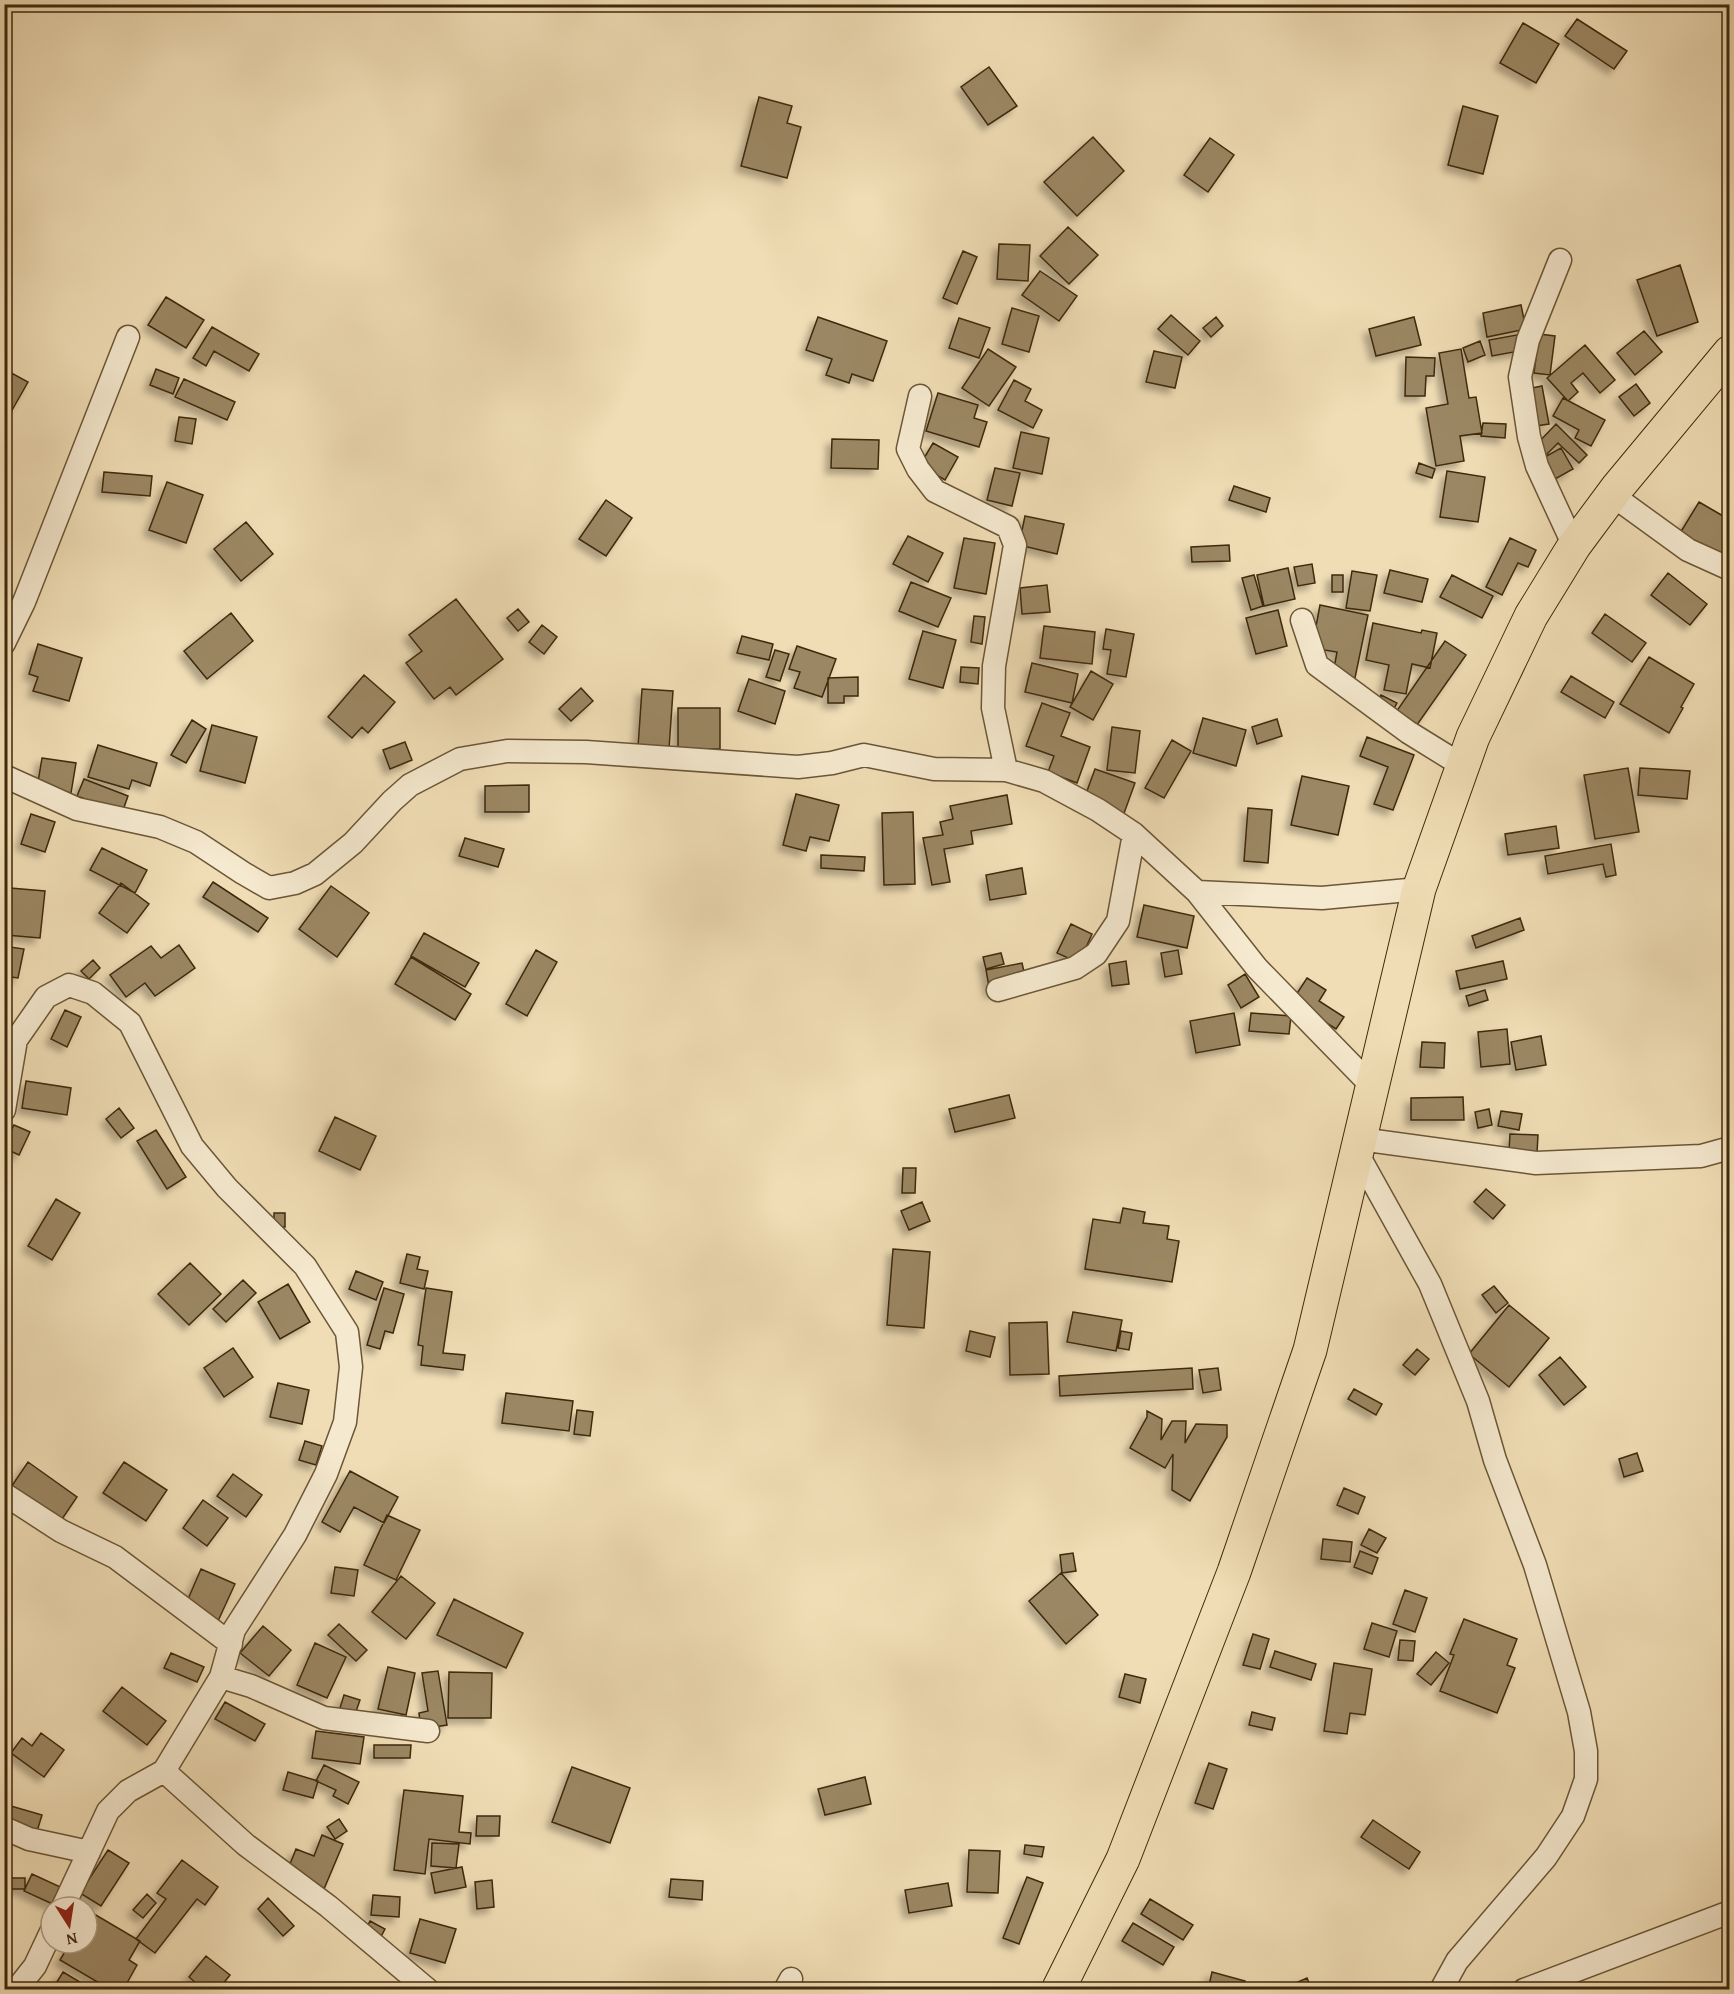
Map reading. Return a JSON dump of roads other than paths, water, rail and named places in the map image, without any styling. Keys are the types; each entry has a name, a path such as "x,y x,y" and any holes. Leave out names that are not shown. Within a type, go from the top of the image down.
{"main road":[{"path":"1058,1989 1123,1859 1234,1572 1310,1350 1419,889 1473,737 1531,616 1574,546 1612,495 1730,352"}],"street":[{"path":"1560,260 1528,340 1520,377 1529,437 1537,465 1574,546"},
{"path":"4,643 24,602 128,337"},
{"path":"920,396 908,449 918,469 935,491 1008,527 1015,545 994,666 993,708 1006,770"},
{"path":"1612,495 1688,550 1730,570"},
{"path":"1302,620 1317,665 1408,732 1463,766"},
{"path":"4,776 77,809 160,827 196,842 269,888 295,884 315,874 353,843 410,785 460,759 507,751 586,752 798,767 832,763 864,755 934,769 1006,770 1044,780 1098,810 1134,834 1197,892 1257,968 1372,1086"},
{"path":"998,990 1075,968 1096,954 1118,921 1134,834"},
{"path":"1197,892 1322,898 1419,889"},
{"path":"4,1110 16,1040 45,997 69,985 93,993 130,1023 192,1146 227,1188 305,1266 348,1332 351,1367 345,1422 326,1474 295,1535 234,1630 221,1677 164,1771 128,1791 108,1811 69,1895"},
{"path":"1358,1146 1536,1163 1701,1156 1730,1148"},
{"path":"1358,1146 1430,1284 1478,1401 1495,1460 1535,1565 1579,1712 1587,1751 1586,1779 1573,1816 1546,1857 1457,1961 1441,1989"},
{"path":"4,1494 61,1531 115,1557 231,1644"},
{"path":"221,1677 251,1686 324,1718 428,1731"},
{"path":"164,1771 246,1845 328,1906 428,1989"},
{"path":"4,1828 29,1839 89,1852"},
{"path":"1524,1989 1730,1912"},
{"path":"16,1989 35,1966 40,1955"}]}
